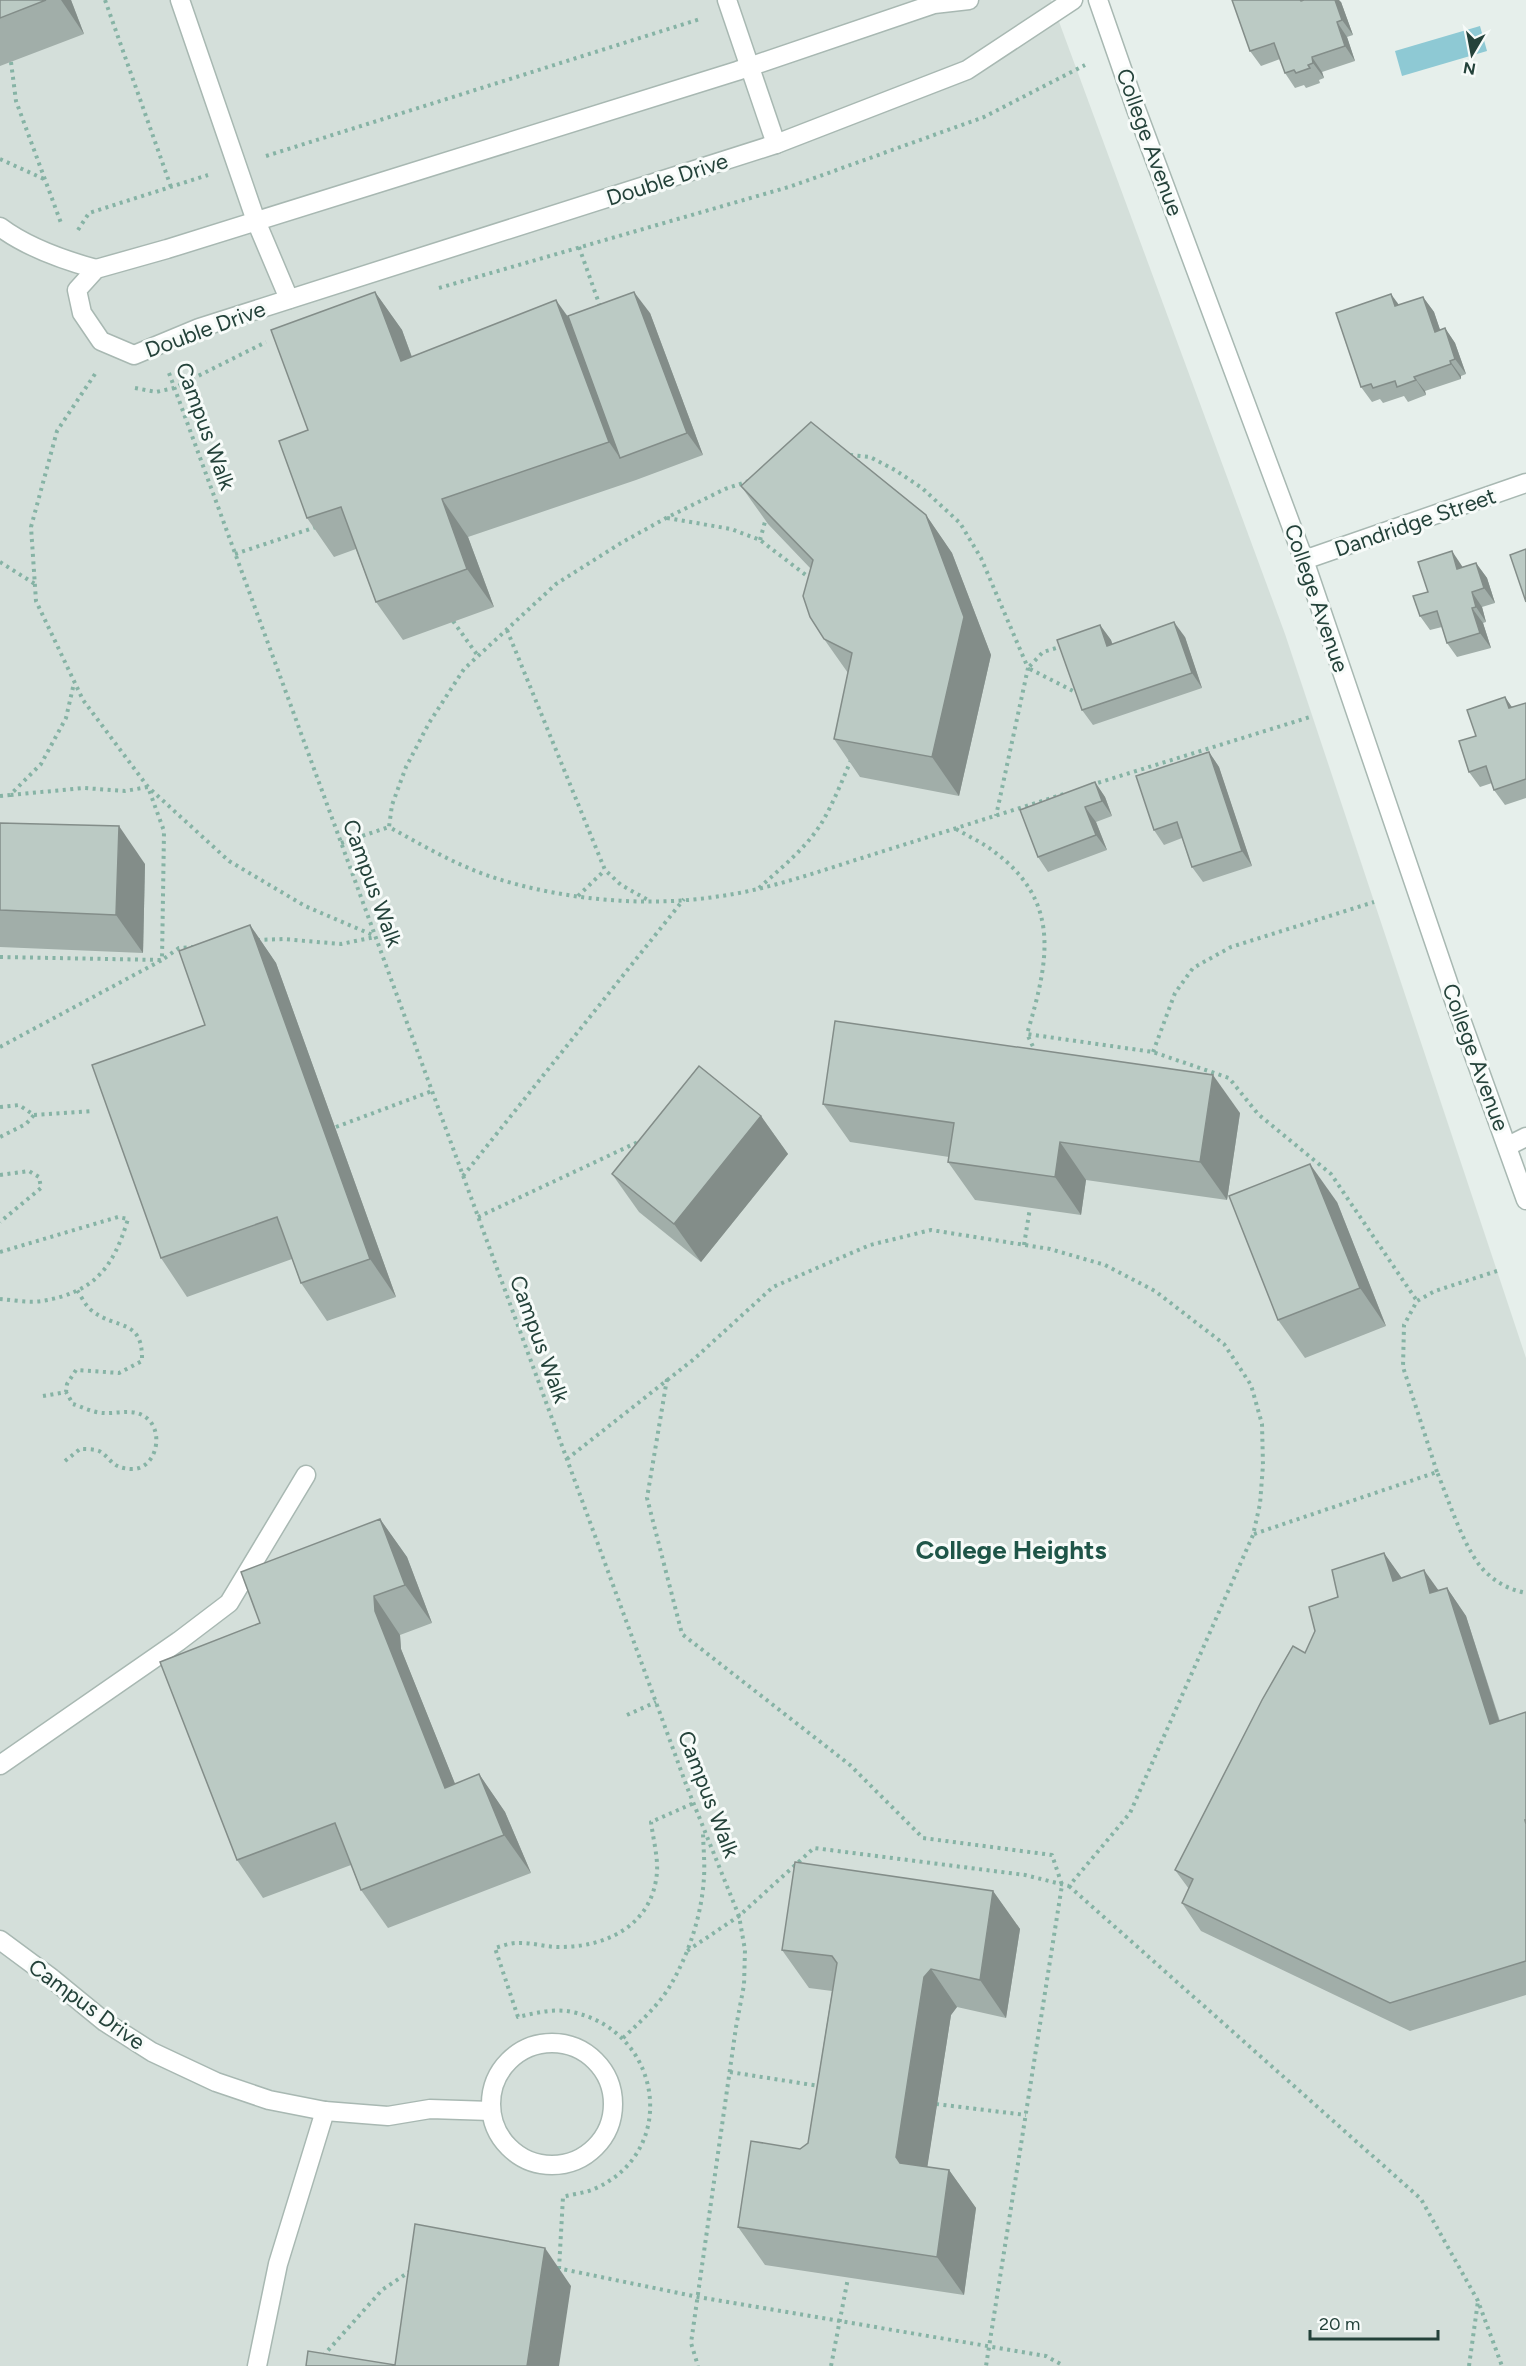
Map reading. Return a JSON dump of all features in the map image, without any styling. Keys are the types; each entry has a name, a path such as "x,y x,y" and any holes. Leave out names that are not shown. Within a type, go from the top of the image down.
{"street":[{"path":"180,0 239,165 256,221 289,299"},
{"path":"0,227 9,234 64,251 96,269 751,66 934,4 969,0"},
{"name":"Double Drive","path":"96,269 77,290 82,313 101,341 134,355 199,328 777,144 967,70 1073,0"},
{"name":"College Avenue","path":"1098,0 1136,109 1304,560 1454,1000 1526,1200"},
{"path":"729,4 777,144"},
{"name":"Dandridge Street","path":"1304,560 1526,483"},
{"path":"1508,1146 1526,1137"},
{"path":"0,1765 180,1641 229,1603 306,1475"},
{"name":"Campus Drive","path":"0,1940 105,2022 152,2052 216,2082 269,2100 325,2111 388,2116 430,2109 490,2111"},
{"path":"551,2043 571,2046 590,2055 604,2070 612,2089 614,2110 609,2130 597,2148 580,2160 560,2166 539,2164 521,2158 506,2145 496,2129 490,2111 492,2090 500,2072 513,2056 531,2047 551,2043"},
{"path":"257,2366 278,2264 325,2111"}],"path":[{"path":"105,0 171,187"},
{"path":"64,251 89,213 729,4"},
{"path":"11,62 16,101 45,179 64,251"},
{"path":"429,290 792,186 984,117 1085,65"},
{"path":"0,159 45,179"},
{"path":"579,247 604,319"},
{"path":"126,386 156,392 174,388 269,341"},
{"name":"Campus Walk","path":"158,344 656,1702 702,1826 739,1916 745,1950 744,1985 691,2343 698,2366"},
{"path":"88,369 102,378"},
{"path":"95,374 57,431 31,527 36,601 74,682 83,700 148,787 229,861 305,906 375,936"},
{"path":"848,455 870,457 895,470 922,488 960,523 981,558 1028,668 1082,696"},
{"path":"390,827 392,805 406,767 464,669 556,584 666,518 725,489 757,478"},
{"path":"760,540 768,510"},
{"path":"666,518 730,529 760,540 814,581"},
{"path":"235,554 322,525"},
{"path":"0,562 35,584"},
{"path":"453,621 478,656"},
{"path":"507,630 605,870 621,885 648,900"},
{"path":"996,816 1028,668 1043,652 1065,645"},
{"path":"10,795 40,764 66,717 74,682"},
{"path":"1085,787 1310,717"},
{"path":"758,888 795,855 820,825 838,791 852,757"},
{"path":"0,796 84,788 125,791 148,787"},
{"path":"148,787 164,831 162,960"},
{"path":"341,843 390,827 491,877 543,890 602,899 685,899 720,896 778,884 1074,791"},
{"path":"955,828 991,849 1019,873 1037,901 1045,932 1042,982 1027,1034 1037,1055"},
{"path":"578,896 605,870"},
{"path":"463,1176 685,899"},
{"path":"1153,1052 1174,993 1192,968 1231,947 1374,902"},
{"path":"251,941 283,939 341,944 375,936"},
{"path":"0,1047 162,960 179,948 200,946"},
{"path":"0,957 162,960"},
{"path":"1027,1034 1153,1052 1229,1078 1258,1114 1331,1174 1417,1301"},
{"path":"336,1127 432,1091"},
{"path":"0,1107 20,1105 34,1115 93,1111"},
{"path":"0,1137 26,1124 34,1115"},
{"path":"478,1217 642,1140"},
{"path":"0,1175 28,1171 39,1177 41,1188 0,1222"},
{"path":"1024,1245 1030,1208"},
{"path":"0,1252 118,1217 128,1219 121,1241 105,1271 77,1290 41,1302 0,1299"},
{"path":"567,1459 694,1359 773,1287 870,1245 931,1230 1050,1249 1105,1265 1155,1291 1224,1344 1251,1385 1262,1424 1263,1465 1260,1504 1253,1535 1210,1637 1130,1813 1069,1886"},
{"path":"1497,1271 1435,1291 1417,1301 1404,1325 1403,1366 1437,1472 1472,1554 1487,1574 1509,1589 1526,1593"},
{"path":"65,1461 81,1449 99,1451 113,1464 133,1469 148,1463 155,1453 156,1437 149,1420 130,1411 102,1413 73,1404 66,1392 67,1384 76,1370 119,1372 142,1361 142,1344 132,1328 108,1321 89,1309 77,1290"},
{"path":"668,1379 647,1498 682,1634 850,1765 924,1838 1052,1855 1062,1885 986,2366"},
{"path":"43,1396 66,1392"},
{"path":"1253,1535 1437,1472"},
{"path":"627,1714 656,1702"},
{"path":"558,2269 563,2197 594,2189 619,2173 636,2153 646,2130 650,2110 647,2079 634,2050 609,2027 592,2018 571,2011 547,2011 518,2017 495,1948 517,1942 562,1947 594,1944 620,1934 637,1920 651,1896 657,1872 651,1822 694,1803"},
{"path":"623,2038 646,2017 670,1987 687,1951 699,1915 704,1876 702,1826"},
{"path":"687,1951 739,1916 814,1848 1025,1875 1069,1886 1421,2199 1478,2301 1502,2366"},
{"path":"730,2072 821,2086"},
{"path":"936,2104 1026,2115"},
{"path":"316,2363 382,2290 419,2265"},
{"path":"548,2267 698,2297 990,2345 1046,2356 1064,2366"},
{"path":"831,2366 848,2278"},
{"path":"1469,2366 1478,2301"}],"shaded area":[{"path":"0,0 1051,0 1285,634 1526,1358 1526,2366 0,2366"}],"water":[{"path":"1480,26 1487,51 1402,76 1395,51"}],"building":[{"path":"0,0 46,0 0,18"},
{"path":"1232,0 1335,0 1342,20 1337,22 1345,46 1312,57 1313,63 1308,65 1310,68 1296,73 1294,70 1285,73 1274,43 1250,51"},
{"path":"375,292 401,361 556,300 609,442 442,499 467,569 376,602 341,507 307,518 279,441 308,430 271,330"},
{"path":"634,292 687,433 620,458 568,316"},
{"path":"1391,294 1395,306 1423,297 1435,332 1445,328 1455,359 1450,361 1451,364 1414,377 1416,380 1397,387 1395,381 1373,388 1371,384 1361,387 1336,313"},
{"path":"811,422 926,515 964,617 932,757 834,739 852,653 824,639 810,617 803,596 813,560 741,486"},
{"path":"1526,549 1526,602 1510,555"},
{"path":"1452,551 1457,569 1476,563 1484,588 1472,592 1476,607 1472,608 1480,633 1447,643 1437,611 1420,616 1413,596 1428,592 1418,562"},
{"path":"1174,622 1192,673 1082,710 1057,640 1100,625 1107,646"},
{"path":"1505,697 1509,708 1526,703 1526,779 1494,790 1486,766 1469,772 1459,741 1476,736 1467,710"},
{"path":"1209,752 1242,851 1192,867 1177,822 1154,830 1136,776"},
{"path":"1095,782 1102,801 1085,807 1096,835 1038,857 1020,810"},
{"path":"0,823 119,826 116,915 0,910"},
{"path":"250,925 370,1259 301,1283 277,1217 161,1258 92,1065 205,1025 179,951"},
{"path":"835,1021 1213,1075 1200,1162 1060,1142 1055,1177 948,1162 954,1123 823,1104"},
{"path":"699,1066 761,1116 674,1224 612,1174"},
{"path":"1310,1164 1360,1288 1278,1320 1229,1196"},
{"path":"380,1519 405,1585 374,1596 375,1611 445,1788 479,1774 504,1835 361,1890 335,1823 237,1860 160,1662 260,1623 241,1572"},
{"path":"1384,1553 1393,1581 1424,1570 1430,1593 1447,1588 1490,1724 1526,1712 1526,1961 1390,2003 1182,1903 1193,1879 1175,1870 1262,1700 1293,1646 1305,1653 1315,1631 1309,1607 1338,1597 1332,1570"},
{"path":"795,1862 993,1891 980,1980 931,1969 924,1977 896,2157 900,2163 949,2170 937,2257 738,2227 751,2141 800,2149 808,2143 837,1963 832,1956 782,1950"},
{"path":"415,2224 545,2248 527,2366 306,2366 308,2351 395,2365"}],"district":[{"name":"College Heights","path":"1011,1550"}]}
